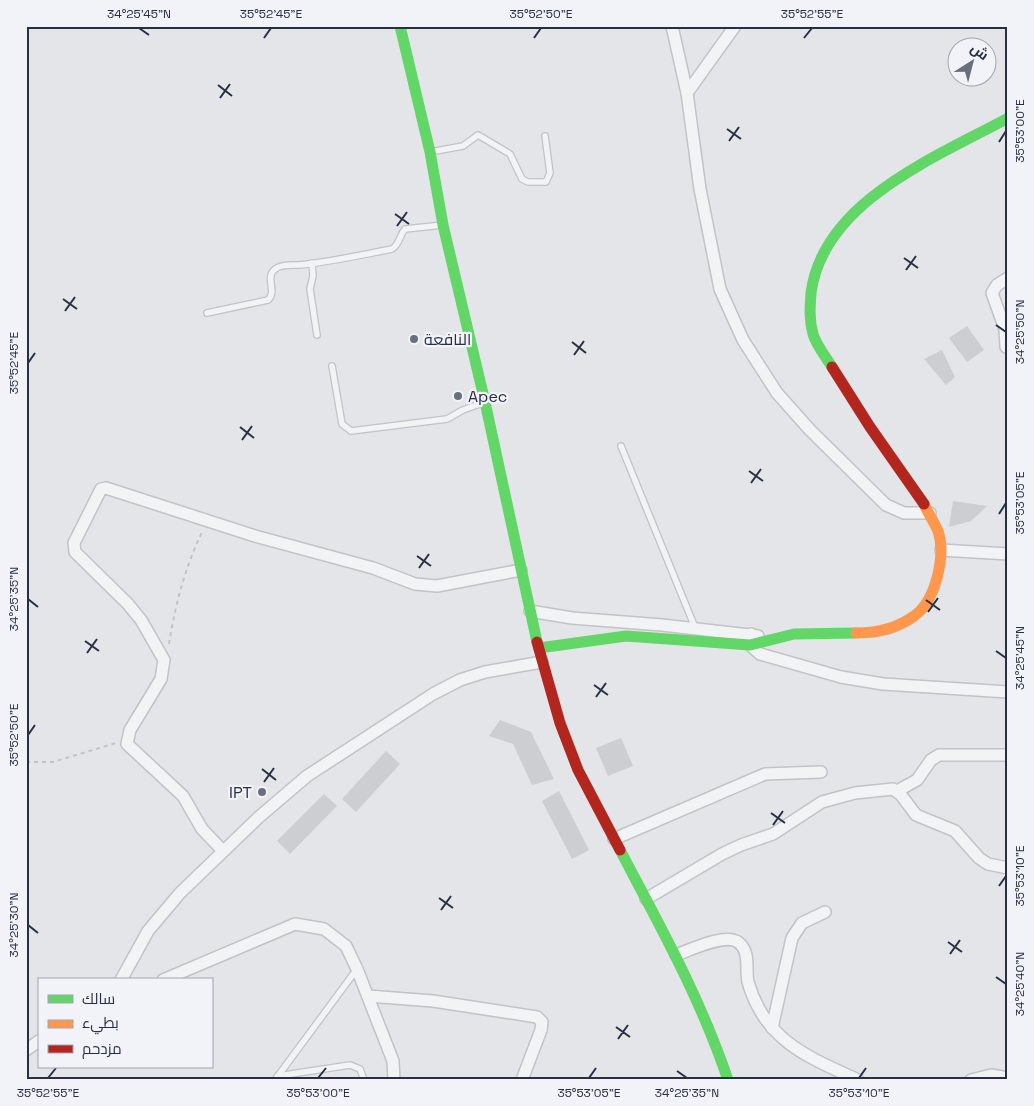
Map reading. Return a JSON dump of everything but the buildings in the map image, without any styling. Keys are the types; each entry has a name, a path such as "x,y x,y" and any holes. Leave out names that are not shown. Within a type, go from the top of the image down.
{"main road":[{"path":"400,26 430,152 443,225 485,402 538,648 560,722 578,770 676,955 711,1030 728,1080"},
{"path":"538,648 626,636 698,641 772,639 803,634 847,635 874,633 902,623 916,615 926,602 941,567 938,532 919,494 843,387 812,336 810,311 813,279 818,261 834,235 873,195 908,172 1008,118"}],"street":[{"path":"672,26 687,93 703,206 720,289 730,314 752,357 777,393 810,430 886,505 904,513 930,513"},
{"path":"687,93 735,26"},
{"path":"1006,347 1005,329 992,293 997,285 1008,278"},
{"path":"223,851 202,829 183,796 153,770 127,741 130,730 161,680 164,660 141,620 75,552 74,543 99,492 103,488 255,536 373,568 425,586 438,586 521,570"},
{"path":"941,550 1008,554"},
{"path":"530,611 572,618 695,628 751,639 767,657 841,677 910,687 1008,692"},
{"path":"662,625 662,638"},
{"path":"122,978 139,945 160,914 223,851 286,793 318,768 390,724 434,694 460,680 485,672 542,662"},
{"path":"646,899 722,854 773,834 822,802 856,793 897,791 917,780 931,760 939,755 1008,754"},
{"path":"614,839 765,774 821,772"},
{"path":"897,791 916,815 955,831 979,858 988,864 1008,868"},
{"path":"772,1028 792,938 802,923 825,912"},
{"path":"168,978 295,924 324,930 346,946 357,969 393,1061 394,1080"},
{"path":"676,955 722,939 738,942 745,951 748,980 754,996 772,1028 794,1049 858,1080"},
{"path":"368,996 433,1001 537,1017 542,1022 541,1030 522,1080"},
{"path":"26,1050 38,1042"},
{"path":"971,1080 991,1076 1008,1078"}],"lane":[{"path":"430,152 463,146 478,135 484,136 510,154 522,178 528,182 546,182 550,173 545,136"},
{"path":"207,313 268,300 272,293 273,270 281,266 312,264 392,250 397,246 405,229 443,225"},
{"path":"312,264 313,276 310,289 317,335"},
{"path":"332,366 342,424 351,431 447,418 485,402"},
{"path":"621,446 695,628 698,641"},
{"path":"276,1078 357,969"},
{"path":"276,1078 350,1066 360,1069 364,1080"}],"path":[{"path":"164,660 190,556 207,520"},
{"path":"26,762 53,762 127,741"}],"traffic: fast":[{"path":"400,26 430,152 443,225 485,402 537,642"},
{"path":"832,367 814,338 810,308 811,293 820,261 837,232 860,207 887,186 918,166 1008,118"},
{"path":"539,648 626,636 750,645 794,634 856,633"},
{"path":"620,850 692,991 728,1080"}],"traffic: slow":[{"path":"856,633 879,631 901,624 922,609 928,600 937,577 941,552 938,531 924,504"}],"traffic: jam":[{"path":"832,367 870,427 924,504"},
{"path":"537,642 560,723 578,770 620,850"}],"place":[{"name":"النافعة","path":"414,339"},
{"name":"Apec","path":"458,396"},
{"name":"IPT","path":"262,792"}]}
